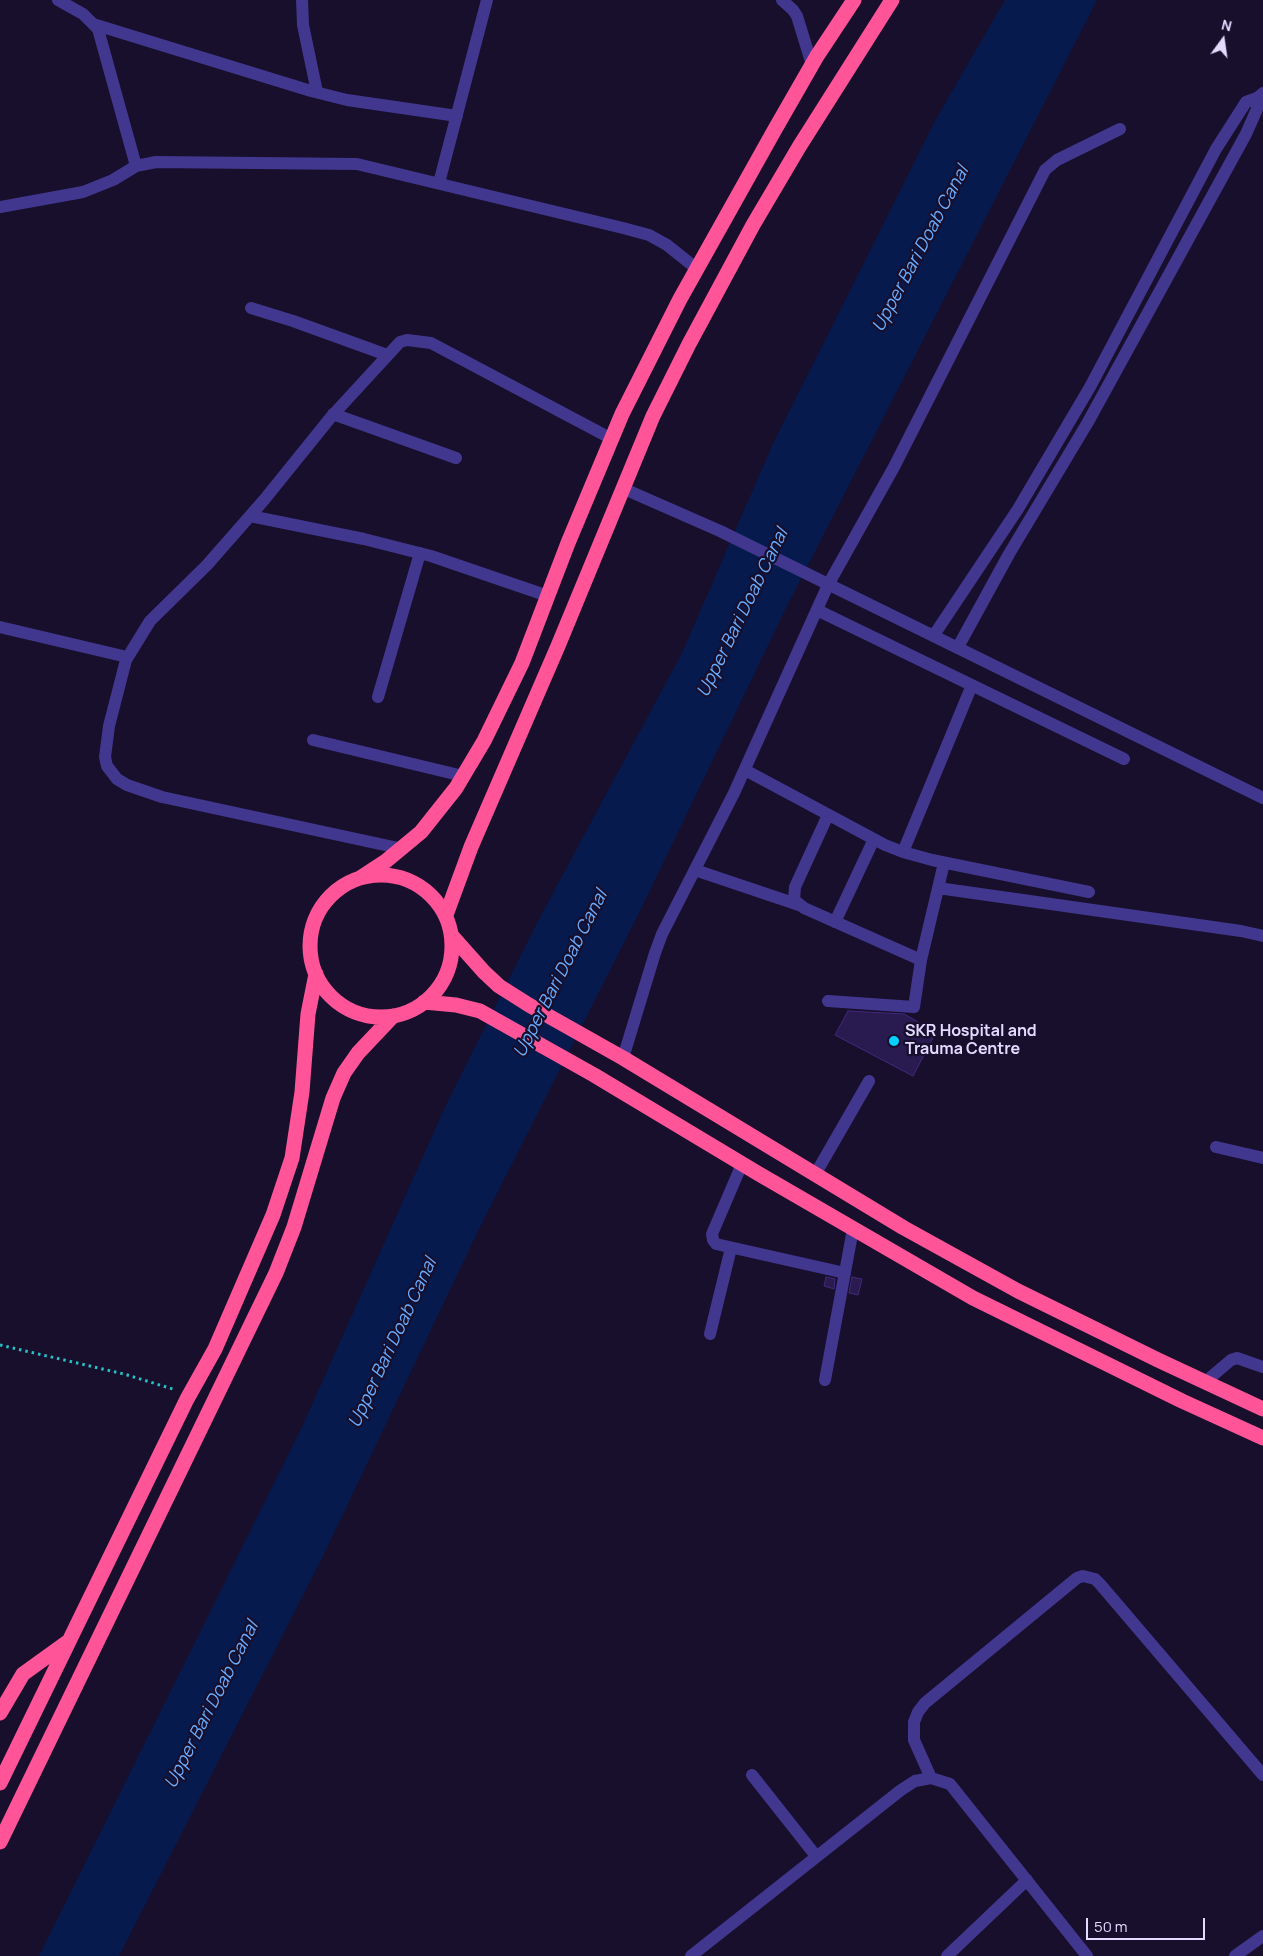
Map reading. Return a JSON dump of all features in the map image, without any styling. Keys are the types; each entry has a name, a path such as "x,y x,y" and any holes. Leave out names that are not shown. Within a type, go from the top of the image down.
{"highway":[{"path":"360,878 377,875 394,876 410,881 424,889 437,901 446,916 452,936 452,955 447,973 438,989 424,1002 408,1012 377,1017 362,1014 347,1008 323,988 310,955 311,935 316,916 327,899 342,886 360,878 403,849 436,816 484,741 522,663 627,405 697,269 812,65 854,0"},
{"path":"446,916 471,847 558,646 653,416 753,225 799,147 892,0"},
{"path":"452,936 499,986 816,1173 904,1228 981,1271 1263,1409"},
{"path":"0,1783 234,1309 284,1185 292,1158 302,1092 308,1014 316,974"},
{"path":"424,1002 456,1005 480,1011 594,1075 853,1229 1006,1314 1182,1401 1263,1438"},
{"path":"0,1842 276,1273 294,1227 333,1098 344,1073 358,1054 392,1016"},
{"path":"0,1713 23,1674 69,1641"}],"street":[{"path":"58,0 74,8 93,24 101,38 136,166"},
{"path":"302,0 303,25 317,92"},
{"path":"439,183 487,0"},
{"path":"782,0 797,16 812,65"},
{"path":"93,24 224,66 347,100 457,116"},
{"path":"934,635 1018,509 1090,387 1216,148 1246,102 1260,96"},
{"path":"958,647 1246,134 1257,109 1260,96"},
{"path":"623,1058 662,934 745,770 828,585 894,467 1045,170 1057,160 1120,129"},
{"path":"0,207 83,192 106,184 136,166 171,161 268,164 343,163 372,166 650,236 667,246 697,269"},
{"path":"1133,306 1146,314"},
{"path":"251,308 387,355"},
{"path":"403,849 162,797 126,785 117,779 107,766 106,758 109,726 118,685 127,657 150,621 207,565 250,516 333,414 400,342 407,340 431,343 612,439"},
{"path":"333,414 456,458"},
{"path":"1055,447 1068,454"},
{"path":"622,488 720,531 810,577 934,635 1263,798"},
{"path":"250,516 364,539 420,553 548,596"},
{"path":"378,697 420,553"},
{"path":"817,610 1124,759"},
{"path":"0,627 127,657"},
{"path":"903,852 972,686"},
{"path":"313,740 463,776"},
{"path":"745,770 874,839 903,852 1089,892"},
{"path":"799,905 794,900 795,887 828,815"},
{"path":"835,922 874,839"},
{"path":"828,1001 914,1007 921,960 944,862"},
{"path":"695,870 799,905 921,960"},
{"path":"938,888 1241,931 1263,936"},
{"path":"816,1173 870,1081"},
{"path":"1216,1148 1263,1158"},
{"path":"742,1164 712,1234 716,1244 845,1273"},
{"path":"825,1380 853,1229"},
{"path":"710,1334 731,1248"},
{"path":"1205,1382 1231,1360 1237,1358 1263,1367"},
{"path":"931,1778 914,1740 914,1722 918,1712 925,1703 948,1684 1077,1578 1083,1576 1095,1579 1100,1584 1263,1776"},
{"path":"752,1775 816,1856"},
{"path":"691,1956 901,1790 916,1781 931,1778 950,1784 1087,1956"},
{"path":"947,1956 1027,1880"},
{"path":"1235,1956 1263,1936"}],"path":[{"path":"0,1345 116,1372 190,1395"}],"water":[{"name":"Upper Bari Doab Canal","path":"1005,0 1097,0 785,610 641,909 479,1229 323,1556 119,1956 39,1956 302,1427 446,1105 538,921 682,653 772,446 936,119"}],"building":[{"path":"848,1011 904,1014 936,1032 913,1076 835,1035"},
{"path":"826,1277 835,1279 834,1289 824,1286"},
{"path":"852,1277 862,1279 858,1295 849,1293"}],"place":[{"name":"SKR Hospital and Trauma Centre","path":"894,1041"}]}
